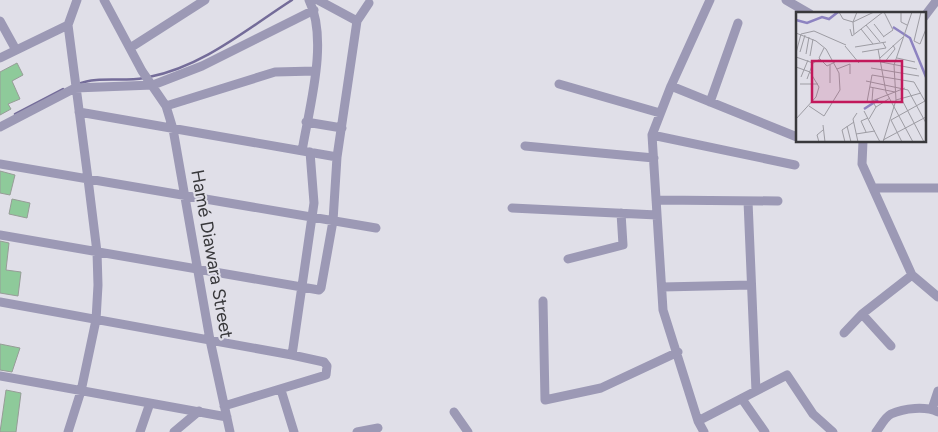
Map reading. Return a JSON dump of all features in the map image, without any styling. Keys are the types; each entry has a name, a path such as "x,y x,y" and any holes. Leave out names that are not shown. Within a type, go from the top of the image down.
{"street":[{"path":"68,432 81,391 96,320 97,252 68,25 77,0"},
{"name":"Hamé Diawara Street","path":"104,0 142,71 166,106 173,129 210,340 230,432"},
{"path":"130,48 205,0"},
{"path":"704,432 698,422 678,352 663,310 652,135 671,86 710,0"},
{"path":"786,0 807,12"},
{"path":"926,14 936,0"},
{"path":"314,3 357,21"},
{"path":"292,355 314,203 306,152 306,122 318,44 314,3"},
{"path":"0,127 75,84 152,83 202,66 314,3"},
{"path":"0,235 302,288 315,290 321,288 333,221 338,157 357,21 369,3"},
{"path":"0,21 16,50"},
{"path":"710,102 738,23"},
{"path":"0,58 68,25"},
{"path":"166,106 275,72 315,71"},
{"path":"559,84 660,113"},
{"path":"671,86 796,137"},
{"path":"79,112 338,157"},
{"path":"306,122 342,128"},
{"path":"652,135 795,165"},
{"path":"863,142 862,164 912,274 938,297"},
{"path":"525,146 654,158"},
{"path":"0,164 376,228"},
{"path":"873,188 938,188"},
{"path":"656,200 778,201"},
{"path":"748,201 756,392"},
{"path":"512,208 657,215"},
{"path":"568,259 623,245 621,213"},
{"path":"844,333 862,314 912,274"},
{"path":"662,287 751,285"},
{"path":"543,301 546,400 601,388 678,352"},
{"path":"0,302 292,355 324,362 328,371 326,376 224,406"},
{"path":"862,314 891,346"},
{"path":"698,422 787,375 813,414 833,432"},
{"path":"0,376 227,417"},
{"path":"281,390 294,432"},
{"path":"876,432 890,414 912,409 935,411 938,391"},
{"path":"742,398 765,432"},
{"path":"140,432 150,403"},
{"path":"174,432 199,411"},
{"path":"454,412 468,432"},
{"path":"357,432 378,428"}],"building":[{"path":"17,63 23,75 12,81 20,99 8,104 11,109 0,115 0,72"},
{"path":"0,171 15,175 10,195 0,193"},
{"path":"12,199 30,203 27,218 9,214"},
{"path":"0,241 9,243 6,270 21,272 18,296 0,293"},
{"path":"0,344 20,348 12,372 0,370"},
{"path":"6,390 21,393 16,432 0,432"}],"waterway":[{"path":"149,77 169,72 206,56 292,0"},
{"path":"78,84 94,80 144,78"},
{"path":"15,114 63,89"}]}
